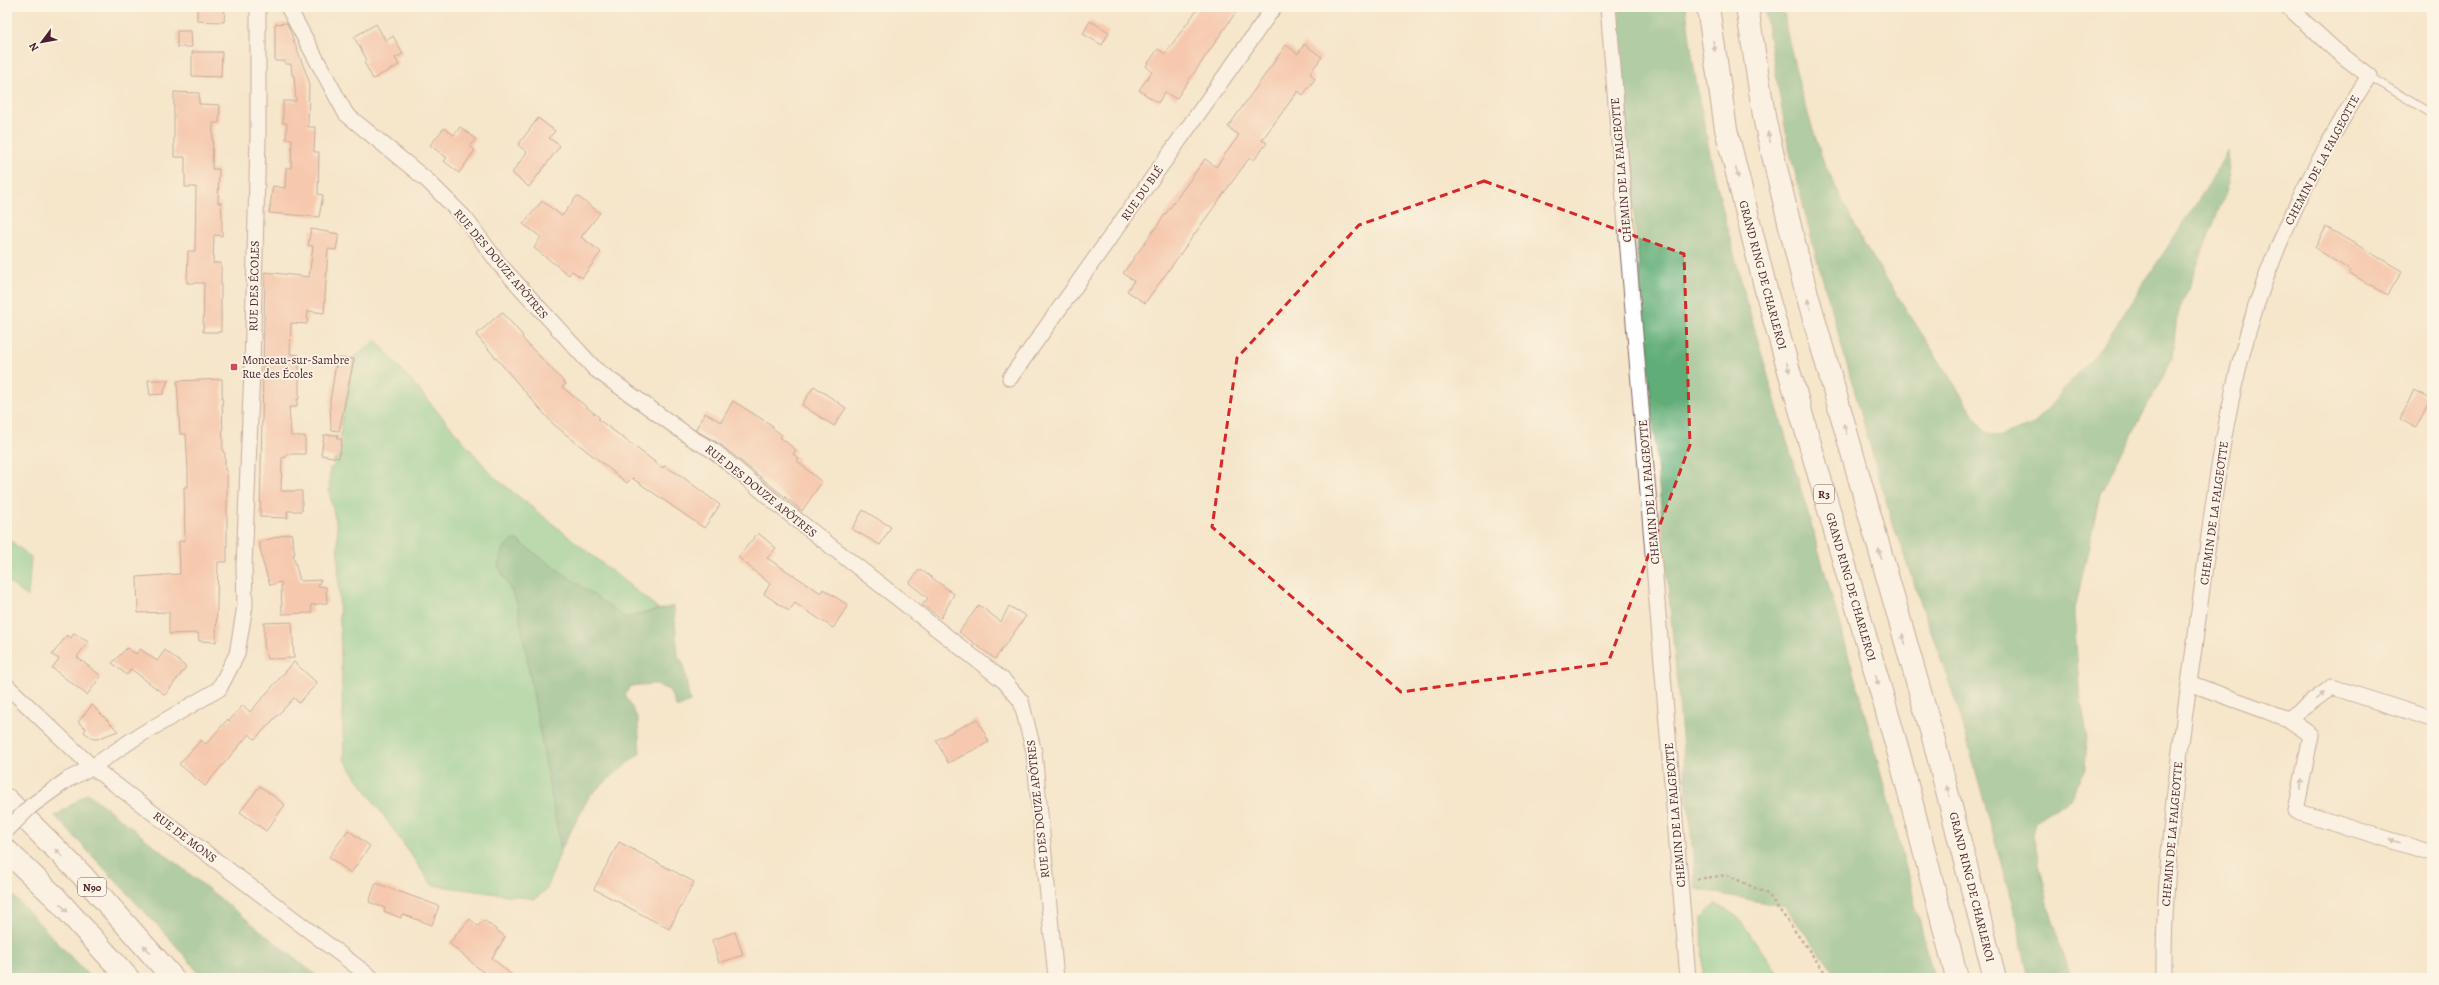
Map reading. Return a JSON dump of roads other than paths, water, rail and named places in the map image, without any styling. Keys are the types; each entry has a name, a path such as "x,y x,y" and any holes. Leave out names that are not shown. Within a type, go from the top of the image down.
{"highway":[{"name":"GRAND RING DE CHARLEROI","path":"1708,7 1726,129 1767,294 1899,754 1957,978"},
{"name":"GRAND RING DE CHARLEROI","path":"1747,7 1765,122 1803,280 1934,741 1995,978"},
{"name":"N90","path":"7,800 82,875 173,978"},
{"name":"N90","path":"7,850 56,898 128,978"}],"street":[{"name":"RUE DES ÉCOLES","path":"7,830 31,806 67,780 92,768 135,738 219,689 237,654 245,606 244,566 254,305 258,7"},
{"name":"RUE DES DOUZE APÔTRES","path":"288,7 346,114 428,181 465,218 500,265 595,370 693,439 714,451 787,512 1004,681 1021,701 1034,752 1056,978"},
{"name":"RUE DU BLÉ","path":"1010,378 1274,7"},
{"name":"CHEMIN DE LA FALGEOTTE","path":"1608,7 1688,978"},
{"path":"2288,7 2330,46 2369,76"},
{"name":"CHEMIN DE LA FALGEOTTE","path":"2164,978 2166,887 2175,791 2189,683 2227,422 2240,362 2258,299 2277,247 2298,202 2333,135 2369,76"},
{"path":"2189,683 2288,719 2311,735 2296,811 2432,852"},
{"name":"RUE DE MONS","path":"7,686 92,768 372,978"},
{"path":"2288,719 2332,687 2432,719"}],"lane":[{"path":"2369,76 2432,114"}],"place":[{"name":"Monceau-sur-Sambre Rue des Écoles","path":"234,367"}]}
